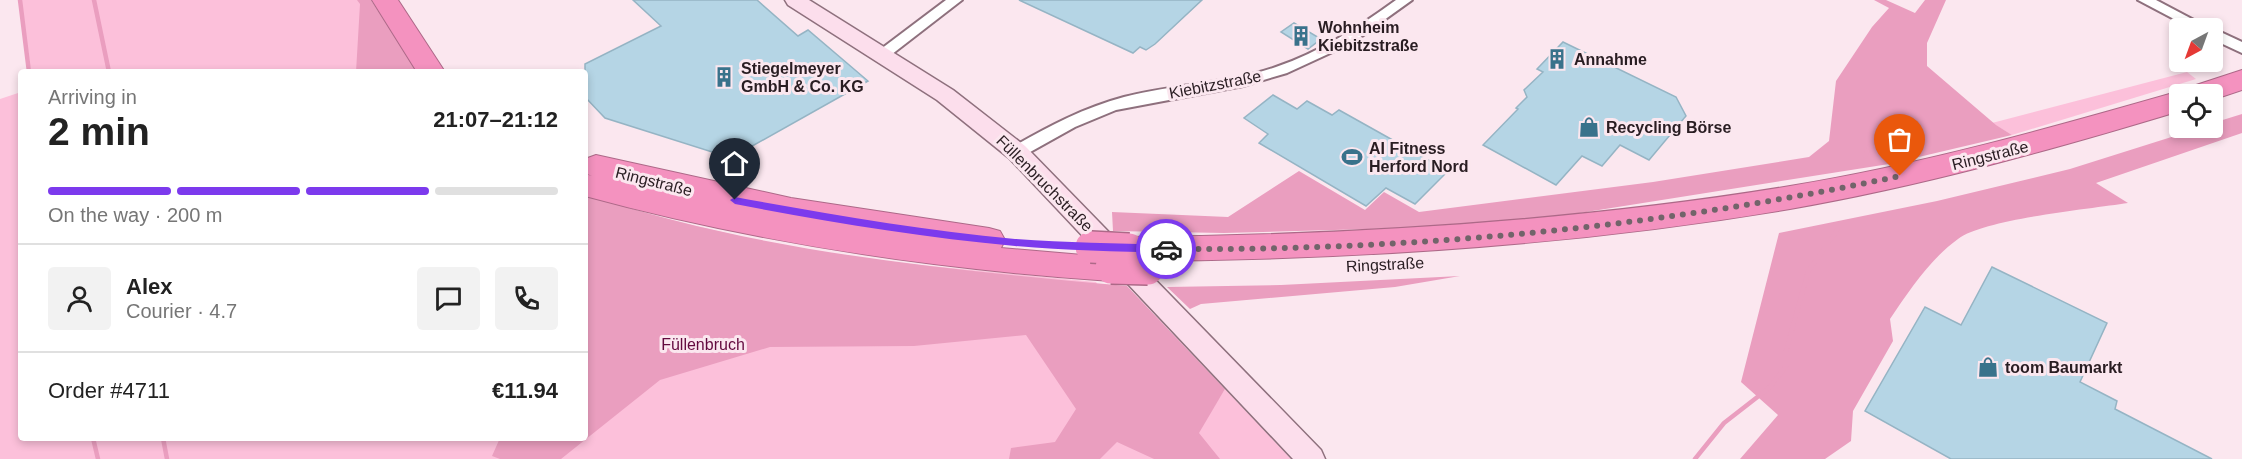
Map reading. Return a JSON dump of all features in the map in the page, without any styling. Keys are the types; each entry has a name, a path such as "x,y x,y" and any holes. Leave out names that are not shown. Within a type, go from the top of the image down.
{"highway":[{"path":"385,0 429,69"},
{"path":"2223,86 2242,80"},
{"path":"2223,108 2242,102"},
{"name":"Ringstraße","path":"588,164 717,197 855,223 1120,258 1434,242 1562,230 1698,212 1801,195 1942,167 2069,135 2169,104"},
{"name":"Ringstraße","path":"588,186 713,218 844,244 942,256 1120,258 1286,269 1414,263 1548,252 1709,231 1861,205 1974,181 2169,126"}],"street":[{"name":"Füllenbruchstraße","path":"795,0 945,95 1017,152 1311,459"},
{"path":"882,55 955,0"},
{"name":"Kiebitzstraße","path":"1017,152 1059,128 1124,103 1223,86 1283,69 1348,40 1406,0"},
{"path":"2145,0 2182,18"},
{"path":"2223,38 2239,46"}],"green space":[{"path":"21,0 370,0 412,69 31,69"},
{"path":"2187,72 2196,79 2180,84 2169,84 2169,87 2012,135 1992,123"},
{"name":"Füllenbruch","path":"18,93 18,441 588,441 588,412 612,206 764,242 870,260 1096,282 1198,432 1225,389 1291,459 0,459 0,99"}],"shaded area":[{"path":"357,0 371,0 416,69 356,69 360,4"},
{"path":"1874,0 1886,0 1915,13 1925,0 1946,0 1927,43 1927,66 1996,125 2012,135 1889,164 1542,219 1407,228 1224,233 1113,231 1112,212 1228,217 1299,171 1365,210 1384,192 1419,212 1653,182 1809,157 1829,141 1836,81 1872,27 1889,8"},
{"path":"2242,114 2242,133 2096,183 2128,203 2013,220 1971,232 1958,239 1929,266 1890,319 1893,341 1853,411 1851,441 1825,459 1740,459 1778,415 1741,382 1779,233 1937,201 2070,169 2169,138 2223,138 2223,120"},
{"path":"588,195 651,214 785,245 921,265 1127,286 1225,389 1199,433 1220,459 1154,459 1117,442 1100,459 1009,459 1011,448 1055,442 1076,409 1026,335 914,346 770,347 660,380 588,437"},
{"path":"1460,276 1395,287 1201,304 1190,309 1167,287 1281,285"},
{"path":"499,441 584,441 561,459 500,459 492,456"}],"building":[{"name":"Stiegelmeyer GmbH & Co. KG","path":"633,0 757,0 798,36 808,30 868,81 731,158 605,118 588,100 588,69 585,69 585,64 661,26"},
{"path":"1019,0 1202,0 1155,44 1146,50 1140,47 1133,53"},
{"name":"Wohnheim Kiebitzstraße","path":"1294,23 1321,39 1308,49 1281,32"},
{"name":"Recycling Börse","path":"1563,42 1676,97 1686,116 1649,160 1620,145 1602,166 1582,156 1556,185 1483,145 1518,109 1516,108 1527,97 1524,90 1543,72 1537,69"},
{"name":"AI Fitness Herford Nord","path":"1273,95 1297,109 1307,101 1332,115 1339,110 1448,171 1415,204 1386,188 1366,206 1259,143 1268,134 1244,118"},
{"name":"toom Baumarkt","path":"1992,267 2107,323 2080,382 2117,401 2115,409 2212,459 1951,459 1865,411 1925,307 1961,325"}],"waterway":[{"path":"20,0 29,69"},
{"path":"94,0 108,69"},
{"path":"1865,156 1879,127"},
{"path":"1695,459 1724,423 1769,388 1786,366 1786,351 1808,272 1837,230"},
{"path":"94,441 98,459"},
{"path":"164,441 167,459"}],"way so far":[{"path":"1166,249 1333,247 1434,242 1562,230 1698,212 1900,176"}],"place":[{"name":"Wohnheim Kiebitzstraße","path":"1301,36"},
{"name":"Annahme","path":"1557,59"},
{"name":"Stiegelmeyer GmbH & Co. KG","path":"724,77"},
{"name":"Recycling Börse","path":"1589,127"},
{"name":"AI Fitness Herford Nord","path":"1352,157"},
{"name":"toom Baumarkt","path":"1988,367"}],"route":[{"path":"735,200 855,223 944,235 1091,248 1166,249"}]}
